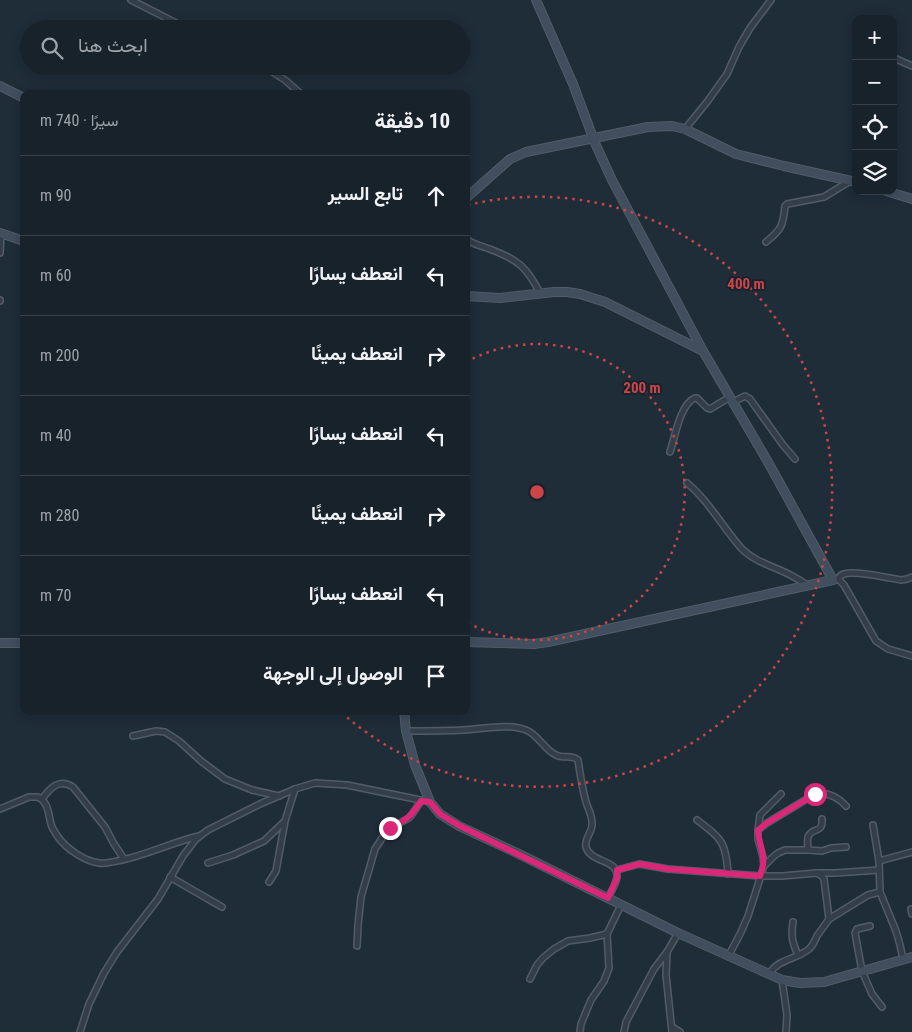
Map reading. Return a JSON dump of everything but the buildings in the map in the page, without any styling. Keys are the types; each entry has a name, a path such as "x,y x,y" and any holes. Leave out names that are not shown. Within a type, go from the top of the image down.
{"street":[{"path":"131,0 170,20"},
{"path":"536,0 593,139 612,180 703,351 836,579 844,585 876,641 888,649 912,656"},
{"path":"685,129 727,74 746,34 771,0"},
{"path":"897,59 912,66"},
{"path":"278,75 296,90"},
{"path":"0,86 20,96"},
{"path":"470,194 510,159 526,152 648,127 672,126 685,129 736,154 852,181"},
{"path":"766,242 781,228 787,204 824,197 852,182"},
{"path":"897,194 912,199"},
{"path":"0,253 0,233 20,240"},
{"path":"470,241 513,259 524,267 540,293"},
{"path":"470,296 500,298 540,293 567,292 580,294 605,302 703,351"},
{"path":"670,452 681,417 691,399 697,398 710,409 745,396 750,399 795,459"},
{"path":"687,483 704,500 728,532 751,556 794,577 807,586"},
{"path":"470,642 534,644 548,642 807,586 836,579 843,574 853,572 901,580 912,577"},
{"path":"0,643 20,643"},
{"path":"404,715 406,731 415,766 430,802 440,814 460,826 678,933 782,980 800,983 824,982 912,957"},
{"path":"406,731 520,728 533,734 556,756 575,757 578,760 592,824 586,841 586,847 594,857 617,870 617,878 608,898"},
{"path":"133,736 156,731 165,732 179,741 201,762 225,779 252,790 279,796"},
{"path":"80,1032 85,1014 104,973 117,952 158,899 183,856 199,836 208,830 245,810 295,789 315,783 347,786 430,802"},
{"path":"42,799 48,791 59,784 70,785 102,822 124,859"},
{"path":"269,882 276,872 285,821 295,789"},
{"path":"764,866 758,839 760,816 781,794"},
{"path":"758,830 815,794 833,796 840,799 846,806"},
{"path":"0,809 29,797 42,799 52,827 61,840 75,852 93,862 99,863 108,863 145,854 199,836"},
{"path":"357,946 361,897 375,849 386,832 408,818 421,801"},
{"path":"808,850 808,836 822,827 822,819"},
{"path":"697,820 721,841 727,856 728,874"},
{"path":"208,863 233,855 264,841 285,821"},
{"path":"872,825 880,861 880,892 896,931 903,959"},
{"path":"729,955 748,916 764,866 773,857 785,850 822,851 846,847"},
{"path":"880,861 912,852"},
{"path":"617,870 640,864 668,869 760,876 879,870"},
{"path":"817,872 824,879 829,919"},
{"path":"170,877 222,907"},
{"path":"769,974 778,964 807,951 829,919 868,895 880,892"},
{"path":"580,1032 581,1024 591,1000 604,981 609,968 607,934 621,905"},
{"path":"794,922 792,941 798,955"},
{"path":"870,926 857,929 855,933 862,972 872,994 882,1007"},
{"path":"624,1032 626,1022 654,969 668,952 678,933"},
{"path":"530,979 542,958 554,949 568,941 607,934"},
{"path":"668,952 666,975 672,1029 680,1032"},
{"path":"782,980 787,1015 786,1032"}],"route":[{"path":"390,828 408,818 421,801 430,802 440,814 460,826 608,898 617,878 617,870 640,864 668,869 760,876 764,866 758,830 815,794"}]}
